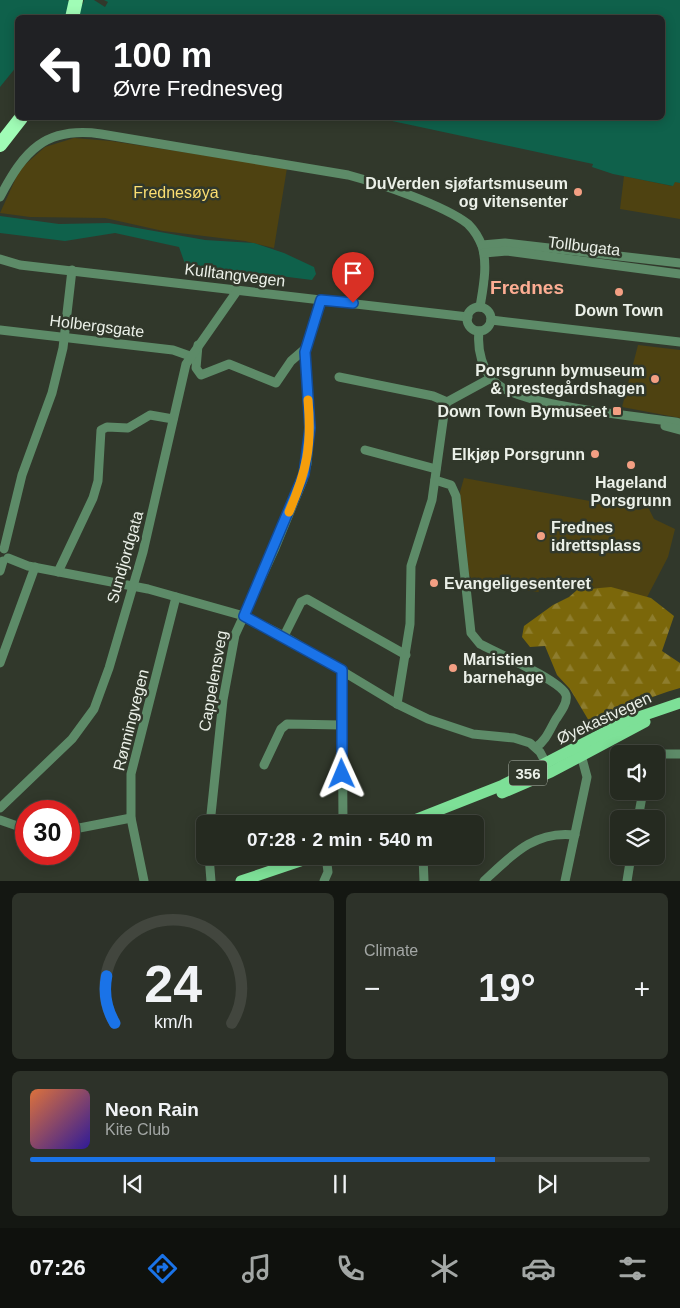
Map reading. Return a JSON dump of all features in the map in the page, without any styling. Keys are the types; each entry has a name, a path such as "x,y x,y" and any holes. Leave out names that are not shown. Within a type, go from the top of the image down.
{"highway":[{"path":"73,15 76,0"},
{"path":"0,145 19,120"}],"main road":[{"name":"Øyekastvegen","path":"433,815 549,768 634,718 680,704"},
{"name":"Øyekastvegen","path":"580,751 638,725 680,711"},
{"path":"241,880 288,865"}],"street":[{"path":"0,197 20,162 41,142 65,134 85,132 334,172 360,178 456,216 471,227 483,249 480,307"},
{"path":"483,249 505,243 680,263"},
{"name":"Tollbugata","path":"483,249 680,274"},
{"name":"Kulltangvegen","path":"0,259 20,265 468,317"},
{"path":"0,571 8,552 2,549 22,475 48,408 64,338 72,270"},
{"name":"Sundjordgata","path":"0,808 72,739 90,715 107,674 134,586 157,498 184,370 190,356 237,291"},
{"name":"Cappelensveg","path":"211,815 214,766 228,667 235,635 304,474 310,438 306,348 321,300"},
{"path":"480,307 487,310 491,320 488,327 479,331 472,328 468,317 472,310 480,307"},
{"path":"491,320 680,342"},
{"name":"Holbergsgate","path":"0,330 172,350 190,356"},
{"path":"479,331 482,359 491,378 501,387 519,395 646,419 680,423"},
{"name":"Cappelensveg","path":"198,345 196,368 198,374 207,374 229,364 276,383 291,361 306,348"},
{"path":"338,377 433,396 447,402"},
{"path":"397,704 406,655 411,607 411,566 432,500 442,418 447,402 491,378"},
{"path":"58,572 89,509 96,489 101,430 107,427 128,428 150,415 160,415 173,419"},
{"path":"646,419 680,430"},
{"path":"364,450 436,469"},
{"path":"435,480 451,485 456,496 467,601 473,637 480,644 550,680 563,689 566,701 543,742 536,747"},
{"path":"4,560 134,586 244,616 284,636 397,704 428,719 482,736 521,740 536,747 549,768"},
{"path":"0,663 35,567"},
{"name":"Rønningvegen","path":"144,880 131,818 130,791 133,760 162,656 176,597"},
{"path":"284,636 301,602 307,599 406,655"},
{"path":"342,670 343,815"},
{"path":"264,765 281,728 287,724 341,725"},
{"path":"565,880 587,777 580,751"},
{"path":"665,754 680,754"},
{"path":"80,828 131,818"},
{"path":"0,820 15,825"},
{"path":"484,880 516,851 532,840 560,834 575,835"},
{"path":"210,865 211,880"},
{"path":"324,880 328,872 327,865"},
{"path":"423,865 424,880"},
{"path":"627,880 630,865"}],"green space":[{"name":"Frednesøya","path":"74,138 111,141 287,168 274,248 245,241 163,231 105,218 30,217 0,213 20,169 45,147"},
{"path":"624,176 672,186 674,181 680,183 680,219 620,209"},
{"name":"Porsgrunn bymuseum & prestegårdshagen","path":"638,345 680,350 680,418 622,407"},
{"path":"464,478 639,510 648,507 654,519 675,529 668,557 644,603 565,581 553,580 538,592 526,590 526,588 472,579 469,575 460,492"},
{"path":"611,587 651,598 674,616 662,651 680,663 680,688 589,721 570,689 557,675 545,646 530,647 522,637 524,626 577,590"}],"shaded area":[{"path":"0,0 66,0 83,4 84,0 94,0 105,7 108,2 104,0 680,0 680,183 675,182 673,186 613,174 592,167 593,164 387,120 665,120 665,15 15,15 15,68 0,87"},
{"path":"0,216 59,224 109,223 205,240 254,243 284,253 314,267 316,274 312,280 185,264 179,247 115,233 65,241 0,233"}],"slow traffic":[{"path":"289,512 303,480 309,448 310,419 308,400"}],"place":[{"name":"DuVerden sjøfartsmuseum og vitensenter","path":"578,192"},
{"name":"Down Town","path":"619,292"},
{"name":"Porsgrunn bymuseum & prestegårdshagen","path":"655,379"},
{"name":"Down Town Bymuseet","path":"617,411"},
{"name":"Elkjøp Porsgrunn","path":"595,454"},
{"name":"Hageland Porsgrunn","path":"631,465"},
{"name":"Frednes idrettsplass","path":"541,536"},
{"name":"Evangeligesenteret","path":"434,583"},
{"name":"Maristien barnehage","path":"453,668"}],"district":[{"name":"Frednes","path":"527,287"}],"route":[{"path":"342,774 342,670 284,636 244,616 303,480 309,448 310,428 305,352 315,317 321,300 353,303"}]}
